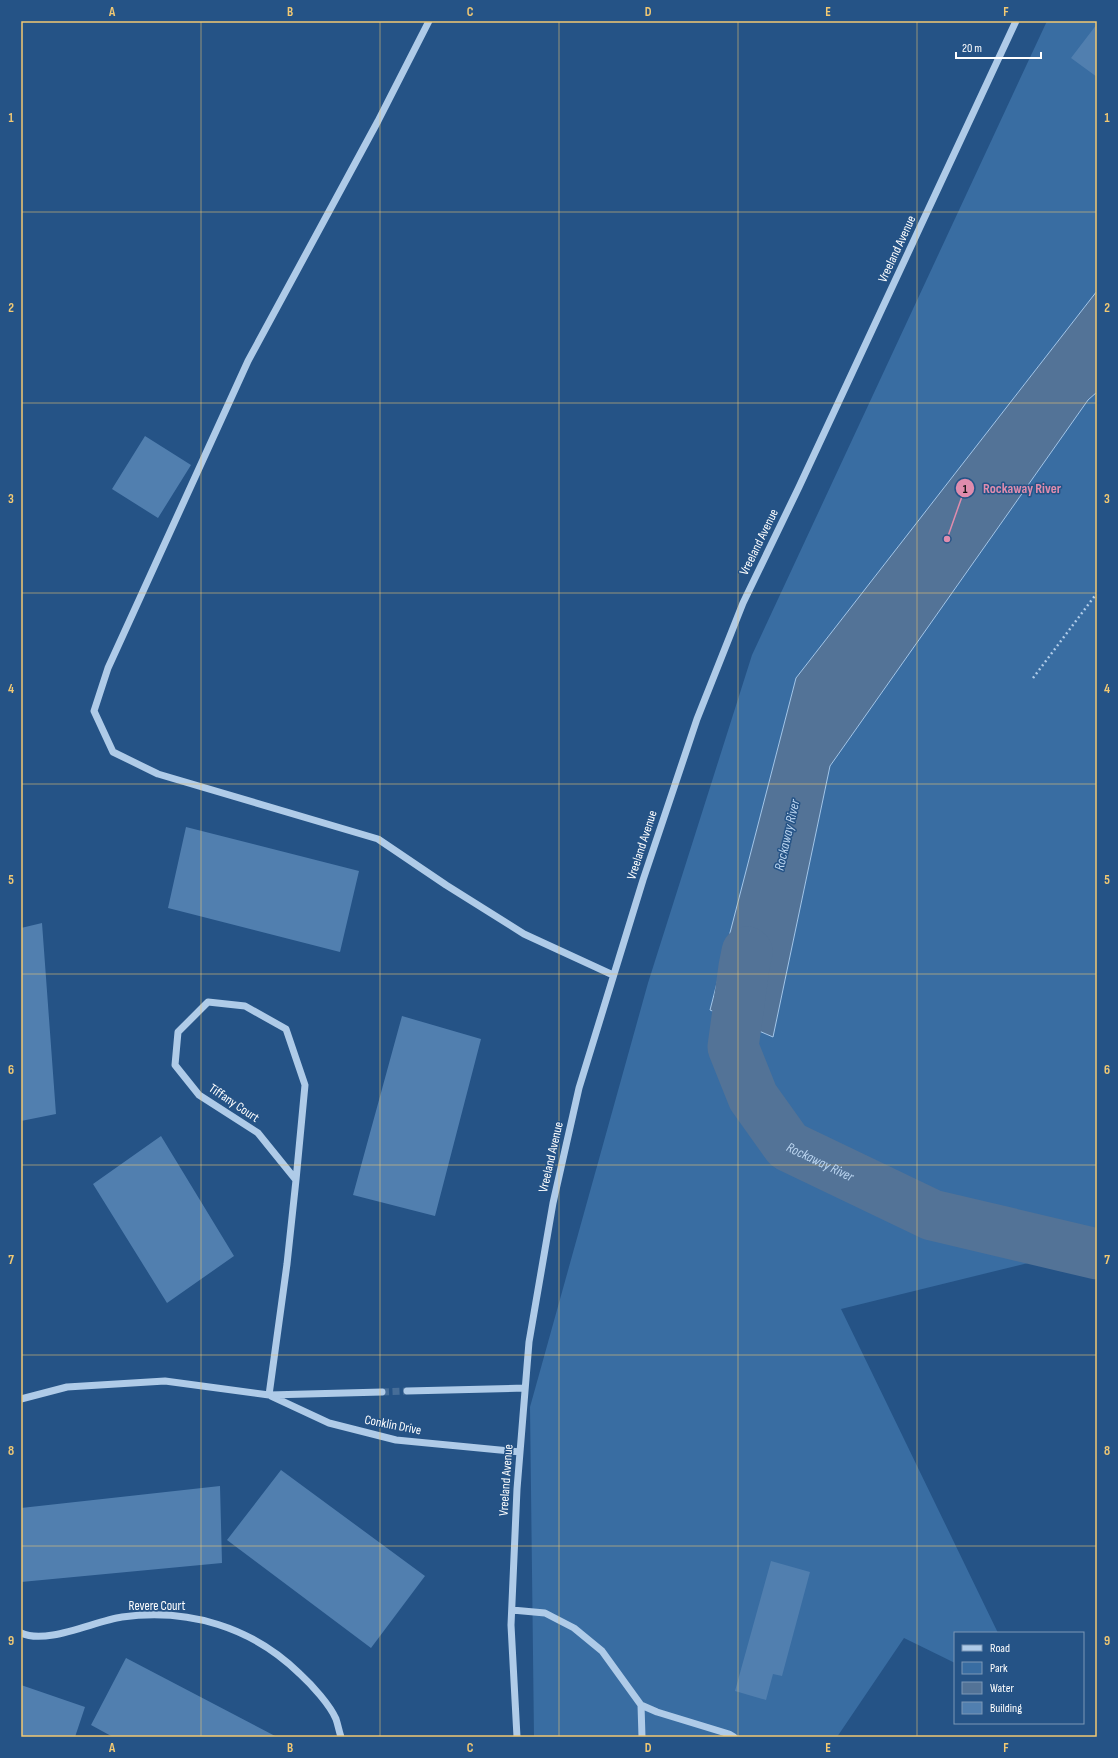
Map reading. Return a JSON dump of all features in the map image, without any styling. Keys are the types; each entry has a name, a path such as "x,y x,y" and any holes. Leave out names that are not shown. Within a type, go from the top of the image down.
{"street":[{"path":"429,21 374,128 248,361 108,668 94,711 113,752 158,774 378,839 446,885 524,934 613,975"},
{"name":"Vreeland Avenue","path":"517,1737 511,1625 520,1452 529,1342 553,1203 579,1088 643,880 697,719 743,603 799,487 1016,21"},
{"name":"Tiffany Court","path":"269,1395 287,1264 296,1180 305,1085 286,1029 245,1006 208,1002 178,1032 175,1065 199,1095 258,1133 296,1180"},
{"name":"Conklin Drive","path":"21,1399 67,1388 165,1381 269,1395 382,1392"},
{"path":"407,1391 525,1388"},
{"name":"Conklin Drive","path":"269,1395 329,1423 396,1440 520,1452"},
{"path":"512,1610 545,1614 574,1628 602,1651 641,1705 657,1712 694,1722 734,1737"},
{"name":"Revere Court","path":"21,1632 50,1636 122,1617 160,1615 199,1619 236,1630 254,1638 286,1660 314,1687 336,1719 341,1737"},
{"path":"641,1705 642,1737"}],"path":[{"path":"1033,678 1097,593"}],"green space":[{"path":"1047,21 1097,21 1097,291 796,678 710,1010 773,1037 830,766 1088,400 1097,392 1097,1246 841,1309 998,1632 954,1632 954,1663 904,1638 837,1737 534,1737 530,1407 648,983 752,655"}],"water":[{"name":"Rockaway River","path":"1097,291 1097,392 1088,400 830,766 773,1037 710,1010 796,678"},
{"path":"1097,1246 1097,1270 1051,1257"}],"building":[{"path":"1097,24 1097,77 1071,58"},
{"path":"145,436 191,465 158,518 112,489"},
{"path":"186,827 359,871 340,952 168,908"},
{"path":"42,923 56,1114 21,1121 21,928"},
{"path":"402,1016 481,1039 435,1216 353,1195"},
{"path":"161,1136 234,1256 167,1303 93,1184"},
{"path":"281,1470 425,1576 371,1648 227,1540"},
{"path":"220,1486 222,1563 21,1582 21,1508"},
{"path":"771,1561 810,1572 782,1676 773,1674 766,1700 735,1691"},
{"path":"126,1658 277,1737 113,1737 91,1725"},
{"path":"21,1685 85,1707 75,1737 21,1737"}],"waterway":[{"name":"Rockaway River","path":"747,952 733,1047 753,1097 788,1146 932,1215 1097,1254"}],"tunnel":[{"path":"382,1392 407,1391"}],"place":[{"name":"Rockaway River","path":"947,539"}]}
